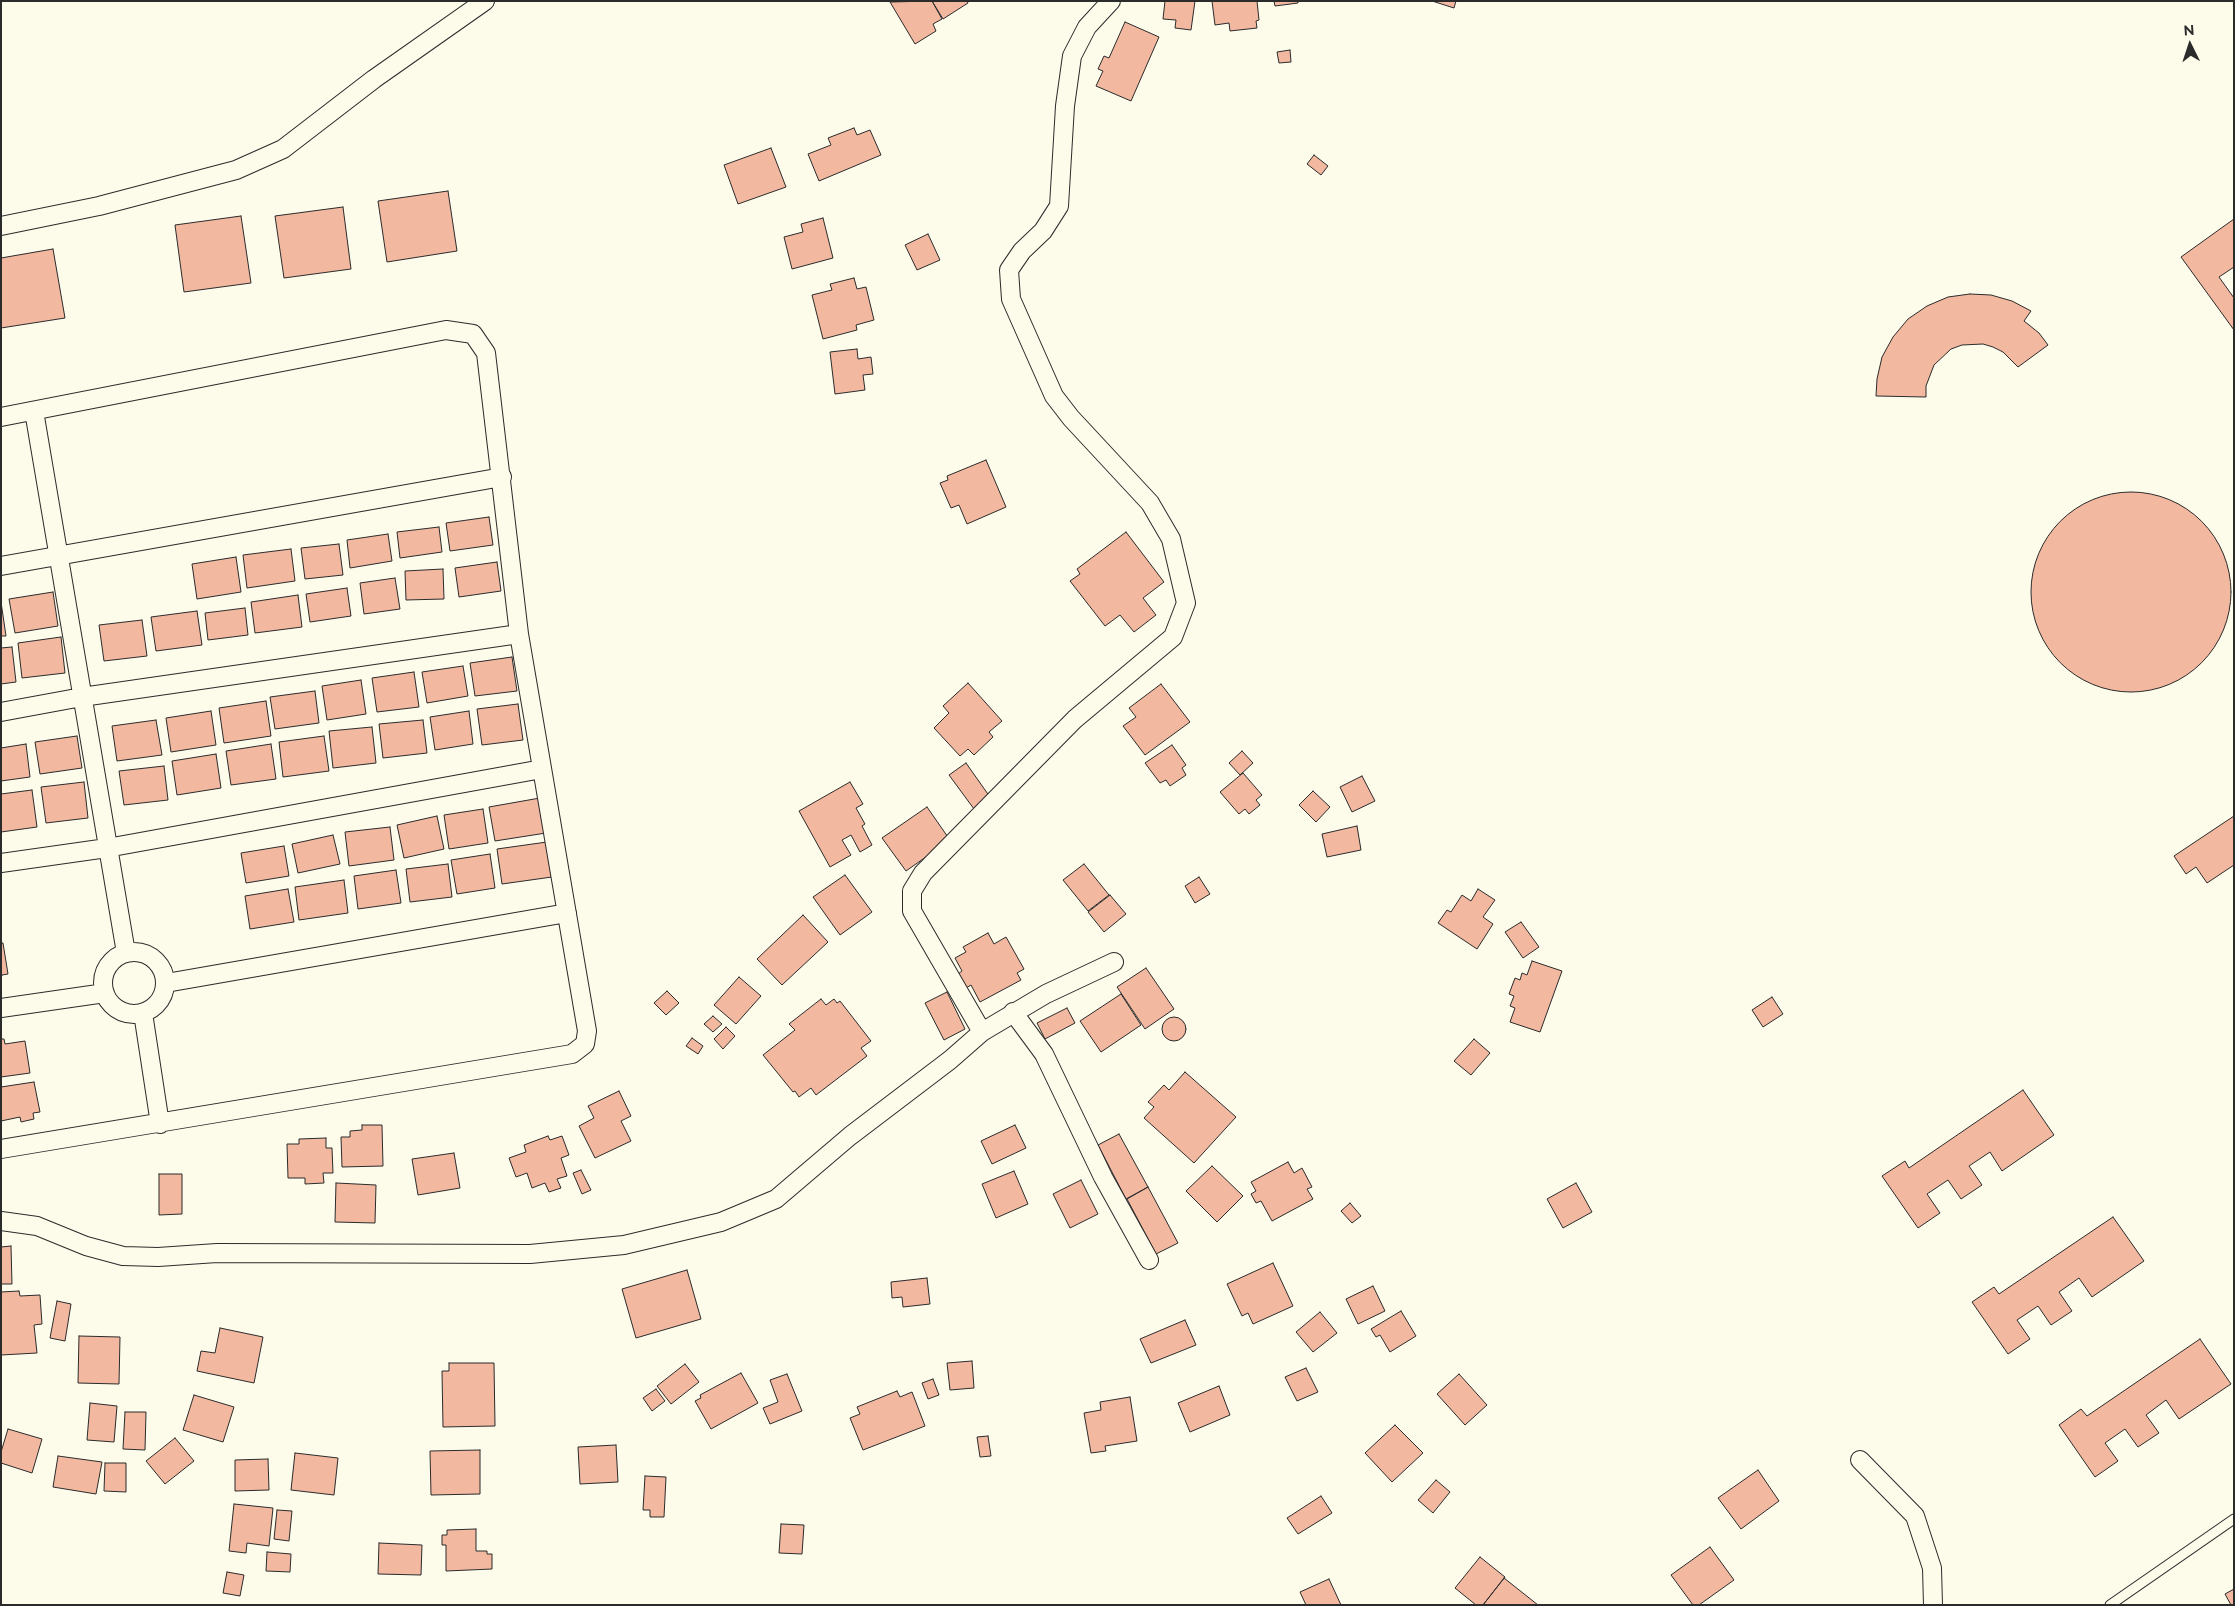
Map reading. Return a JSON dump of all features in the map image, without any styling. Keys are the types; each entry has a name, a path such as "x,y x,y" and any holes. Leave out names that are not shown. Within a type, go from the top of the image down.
{"street":[{"path":"1,226 99,206 236,170 283,149 374,79 486,1"},
{"path":"982,1032 912,911 912,892 923,873 1074,719 1173,636 1186,603 1171,539 1150,503 1071,418 1054,396 1011,299 1009,270 1022,252 1043,231 1059,206 1065,106 1072,56 1087,28 1111,1"},
{"path":"1,417 446,330 473,334 486,353 519,634 586,1031 586,1044 572,1054 1,1149"},
{"path":"34,411 126,953"},
{"path":"1,566 502,477"},
{"path":"1,712 82,696 519,634"},
{"path":"1,863 107,848 542,769"},
{"path":"166,983 567,913"},
{"path":"136,952 153,958 160,965 166,983 160,1002 143,1013 124,1013 109,1002 104,993 103,983 110,964 126,953 136,952"},
{"path":"1,1221 37,1226 86,1246 123,1256 158,1257 227,1253 530,1254 624,1245 721,1222 776,1198 850,1136 950,1060 982,1032 1046,994 1114,962"},
{"path":"1,1008 104,993"},
{"path":"1013,1012 1044,1054 1102,1177 1150,1260"},
{"path":"143,1013 160,1124"},
{"path":"1860,1460 1915,1516 1932,1568 1933,1605"}],"lane":[{"path":"2110,1605 2234,1519"}],"building":[{"path":"932,1 942,19 933,24 936,31 915,44 890,2"},
{"path":"932,1 967,1 968,3 943,19"},
{"path":"1165,1 1195,1 1191,30 1175,28 1176,20 1163,19"},
{"path":"1212,1 1257,1 1259,20 1256,21 1257,28 1230,31 1229,23 1215,25"},
{"path":"1274,1 1298,1 1298,3 1275,6"},
{"path":"1432,1 1456,1 1454,8"},
{"path":"1125,22 1159,37 1131,101 1096,86 1103,71 1098,69 1104,56 1109,58"},
{"path":"1290,50 1291,62 1279,63 1277,52"},
{"path":"854,128 857,135 870,130 881,155 819,181 808,154 831,145 828,138"},
{"path":"771,148 786,187 738,204 724,165"},
{"path":"1314,155 1328,166 1321,175 1307,164"},
{"path":"448,191 457,251 387,262 378,201"},
{"path":"343,207 351,269 284,278 275,216"},
{"path":"241,216 251,283 184,292 175,225"},
{"path":"823,218 833,258 792,269 784,237 803,232 801,224"},
{"path":"2234,219 2234,267 2219,277 2234,298 2234,330 2181,257"},
{"path":"928,234 940,260 917,270 905,245"},
{"path":"53,249 65,318 1,328 1,258"},
{"path":"854,278 857,289 866,287 874,320 856,325 857,330 823,339 812,295 832,290 830,284"},
{"path":"1970,294 1991,295 2012,301 2031,311 2024,321 2039,333 2048,345 2018,367 2003,352 1993,347 1983,344 1962,345 1951,349 1934,365 1926,386 1926,397 1876,396 1877,379 1882,357 1893,337 1908,319 1927,306 1948,297"},
{"path":"857,349 858,359 871,357 873,374 863,375 865,390 835,394 830,352"},
{"path":"986,460 1006,507 967,524 959,505 951,508 940,483 948,480 947,476"},
{"path":"2121,492 2141,492 2160,496 2178,504 2202,521 2214,536 2227,563 2231,592 2227,621 2214,648 2202,663 2187,675 2160,688 2141,692 2121,692 2102,688 2084,680 2060,663 2048,648 2035,621 2031,602 2031,582 2035,563 2043,545 2060,521 2075,509 2102,496"},
{"path":"489,517 493,545 450,551 446,523"},
{"path":"439,527 442,552 400,558 397,532"},
{"path":"1126,532 1164,582 1143,598 1156,615 1134,632 1120,615 1105,626 1070,581 1080,574 1077,569"},
{"path":"388,534 392,561 350,568 347,540"},
{"path":"339,544 343,575 305,579 301,548"},
{"path":"291,549 295,581 247,588 243,555"},
{"path":"236,557 241,592 197,599 192,564"},
{"path":"497,562 501,591 459,597 455,568"},
{"path":"443,569 444,599 406,600 405,571"},
{"path":"395,578 400,609 364,614 360,583"},
{"path":"347,588 351,616 310,622 306,594"},
{"path":"53,592 58,626 15,633 9,599"},
{"path":"298,595 302,627 255,633 251,602"},
{"path":"1,602 6,636 1,636"},
{"path":"245,608 248,635 208,640 205,613"},
{"path":"197,611 202,645 156,651 151,617"},
{"path":"142,620 147,656 104,661 99,625"},
{"path":"61,637 65,673 22,678 18,643"},
{"path":"12,647 16,682 1,684 1,648"},
{"path":"512,657 517,691 475,696 470,663"},
{"path":"463,666 468,696 427,703 422,672"},
{"path":"414,672 419,707 377,712 372,678"},
{"path":"361,680 366,714 327,720 322,686"},
{"path":"968,683 1002,721 989,732 993,737 974,755 968,749 960,756 934,728 949,713 943,706"},
{"path":"1161,684 1190,722 1145,755 1123,726 1136,717 1129,708"},
{"path":"315,691 319,723 275,729 270,697"},
{"path":"266,701 271,736 224,743 219,708"},
{"path":"518,704 523,740 482,745 477,709"},
{"path":"211,711 216,745 171,752 166,718"},
{"path":"469,711 473,744 435,750 430,717"},
{"path":"156,720 162,755 117,761 112,726"},
{"path":"423,720 427,753 383,758 379,724"},
{"path":"372,727 376,763 333,768 329,731"},
{"path":"77,736 82,768 40,774 35,742"},
{"path":"324,736 329,771 283,777 279,742"},
{"path":"26,744 30,777 1,781 1,748"},
{"path":"271,744 276,779 231,785 226,751"},
{"path":"1172,745 1186,765 1182,768 1186,775 1170,786 1166,780 1160,783 1145,763"},
{"path":"1242,751 1253,763 1240,775 1229,763"},
{"path":"216,754 221,788 177,795 172,761"},
{"path":"966,763 990,797 974,809 949,775"},
{"path":"164,766 168,800 124,805 119,771"},
{"path":"1243,773 1262,795 1256,800 1260,805 1249,814 1245,809 1239,814 1220,792"},
{"path":"1362,776 1375,801 1352,812 1340,787"},
{"path":"84,782 88,818 46,823 41,787"},
{"path":"850,782 863,804 856,808 865,824 862,826 872,845 860,852 851,835 842,840 851,855 830,867 799,811"},
{"path":"32,790 37,827 1,832 1,794"},
{"path":"1313,791 1330,807 1316,822 1299,805"},
{"path":"540,798 546,833 495,841 489,807"},
{"path":"927,807 950,840 906,871 882,838"},
{"path":"483,809 488,843 449,849 444,815"},
{"path":"437,816 444,849 404,858 397,825"},
{"path":"2234,816 2234,865 2207,883 2196,867 2186,874 2174,856"},
{"path":"1357,826 1361,850 1327,857 1322,834"},
{"path":"390,827 394,860 349,866 345,832"},
{"path":"333,835 340,864 298,873 292,844"},
{"path":"547,842 552,877 502,884 497,849"},
{"path":"284,846 289,876 246,883 241,853"},
{"path":"490,854 495,888 457,894 451,860"},
{"path":"448,864 452,897 410,902 406,869"},
{"path":"1084,864 1109,895 1088,911 1063,880"},
{"path":"396,870 401,903 358,909 354,876"},
{"path":"845,875 872,912 840,935 813,897"},
{"path":"1199,877 1210,894 1195,903 1185,886"},
{"path":"344,880 348,913 299,920 295,887"},
{"path":"288,889 294,922 250,929 245,896"},
{"path":"1478,889 1495,900 1483,917 1493,924 1477,949 1438,923 1447,910 1451,912 1462,895 1471,901"},
{"path":"1110,895 1126,914 1104,932 1088,912"},
{"path":"803,915 828,942 782,985 757,959"},
{"path":"1521,922 1539,947 1523,958 1505,932"},
{"path":"988,933 994,944 1006,937 1024,969 1017,973 1021,980 980,1002 971,985 966,988 958,974 962,971 955,958 966,952 963,947"},
{"path":"1,943 3,943 8,974 2,975 1,978"},
{"path":"1532,961 1562,971 1540,1032 1510,1022 1515,1008 1510,1006 1514,996 1509,994 1515,978 1520,980 1522,973 1527,975"},
{"path":"1146,968 1174,1009 1145,1029 1117,987"},
{"path":"739,977 761,996 736,1024 714,1005"},
{"path":"667,991 679,1003 666,1015 654,1003"},
{"path":"947,992 965,1029 944,1040 925,1003"},
{"path":"1121,994 1141,1025 1101,1052 1080,1021"},
{"path":"1772,997 1783,1014 1763,1027 1752,1010"},
{"path":"821,999 826,1005 834,999 837,1003 840,1001 871,1041 861,1048 867,1056 816,1095 811,1088 799,1097 763,1055 795,1030 789,1024"},
{"path":"1067,1008 1075,1023 1045,1039 1037,1023"},
{"path":"713,1016 722,1024 713,1032 704,1024"},
{"path":"1174,1017 1183,1020 1186,1029 1183,1038 1174,1041 1165,1038 1162,1029 1165,1020"},
{"path":"726,1027 735,1036 723,1049 714,1039"},
{"path":"692,1038 703,1046 698,1054 686,1046"},
{"path":"1,1039 4,1039 5,1044 25,1041 30,1073 1,1077"},
{"path":"1474,1039 1490,1053 1471,1075 1454,1061"},
{"path":"1185,1072 1236,1117 1194,1163 1144,1118 1154,1107 1148,1102 1164,1085 1169,1090"},
{"path":"34,1082 40,1112 33,1113 34,1119 21,1122 20,1117 1,1121 1,1087"},
{"path":"2023,1090 2054,1135 2002,1171 1990,1152 1969,1166 1982,1185 1961,1199 1948,1180 1927,1194 1940,1213 1918,1228 1882,1176 1905,1161 1909,1168"},
{"path":"619,1091 631,1116 621,1121 631,1141 595,1158 579,1126 594,1118 588,1106"},
{"path":"362,1125 382,1125 383,1166 342,1167 341,1137 350,1137 350,1131 362,1130"},
{"path":"1015,1125 1026,1148 992,1164 981,1141"},
{"path":"1119,1134 1148,1187 1126,1199 1098,1145"},
{"path":"548,1136 550,1140 562,1136 569,1155 561,1158 567,1176 557,1179 561,1188 549,1192 545,1183 532,1188 527,1173 516,1177 509,1158 526,1152 524,1145"},
{"path":"326,1138 326,1148 332,1148 333,1173 323,1173 324,1183 305,1184 305,1178 288,1178 287,1144 299,1144 299,1139"},
{"path":"454,1153 460,1188 418,1195 412,1159"},
{"path":"1288,1162 1294,1173 1302,1168 1312,1187 1307,1189 1313,1199 1272,1221 1261,1201 1256,1203 1251,1194 1256,1191 1251,1182"},
{"path":"1212,1166 1243,1196 1217,1222 1186,1191"},
{"path":"581,1170 591,1190 582,1194 573,1173"},
{"path":"1014,1171 1028,1204 996,1218 982,1184"},
{"path":"159,1174 182,1174 182,1214 159,1215"},
{"path":"1081,1180 1098,1214 1070,1228 1053,1194"},
{"path":"336,1183 376,1185 375,1223 335,1222"},
{"path":"1576,1183 1592,1212 1563,1228 1547,1199"},
{"path":"1148,1187 1178,1243 1156,1254 1127,1199"},
{"path":"1350,1203 1361,1216 1352,1223 1341,1211"},
{"path":"2113,1217 2144,1261 2092,1297 2079,1278 2059,1292 2072,1311 2051,1325 2038,1306 2017,1320 2030,1339 2008,1354 1972,1302 1994,1287 1999,1294"},
{"path":"11,1246 12,1284 1,1284 1,1247"},
{"path":"1273,1263 1293,1306 1253,1324 1248,1313 1242,1316 1227,1284"},
{"path":"687,1270 701,1319 636,1338 622,1289"},
{"path":"927,1278 930,1304 903,1307 902,1297 892,1298 891,1282"},
{"path":"1373,1286 1385,1311 1358,1324 1346,1299"},
{"path":"19,1291 20,1296 40,1295 42,1324 34,1325 37,1353 1,1355 1,1292"},
{"path":"57,1301 71,1304 65,1341 50,1338"},
{"path":"1401,1311 1416,1336 1390,1352 1380,1335 1376,1337 1371,1329"},
{"path":"1320,1312 1337,1333 1313,1352 1296,1332"},
{"path":"1185,1320 1196,1345 1151,1363 1140,1339"},
{"path":"220,1328 263,1337 254,1383 197,1371 201,1351 215,1353"},
{"path":"79,1336 120,1337 119,1384 78,1383"},
{"path":"2200,1339 2231,1384 2179,1419 2166,1400 2146,1415 2159,1433 2138,1447 2125,1429 2105,1443 2118,1461 2095,1477 2059,1425 2081,1409 2087,1416"},
{"path":"972,1361 974,1388 950,1390 947,1363"},
{"path":"449,1363 494,1363 495,1426 443,1427 442,1371 449,1371"},
{"path":"685,1364 699,1382 671,1404 657,1386"},
{"path":"1306,1368 1318,1392 1297,1401 1285,1377"},
{"path":"741,1373 758,1403 711,1429 695,1401 701,1398 700,1395"},
{"path":"787,1374 802,1411 770,1424 763,1408 778,1402 770,1380"},
{"path":"1459,1374 1487,1405 1465,1425 1437,1394"},
{"path":"933,1379 939,1395 928,1399 922,1383"},
{"path":"1219,1386 1230,1415 1190,1432 1178,1403"},
{"path":"656,1389 665,1401 652,1411 643,1398"},
{"path":"897,1391 900,1397 912,1392 925,1426 863,1450 850,1418 860,1414 857,1407"},
{"path":"194,1395 234,1407 223,1442 183,1430"},
{"path":"1130,1397 1137,1441 1105,1446 1106,1451 1091,1453 1084,1413 1101,1410 1100,1402"},
{"path":"90,1403 117,1406 114,1442 87,1440"},
{"path":"125,1412 146,1412 145,1450 123,1449"},
{"path":"1395,1425 1423,1453 1392,1482 1365,1453"},
{"path":"8,1429 42,1439 32,1473 1,1463 1,1452"},
{"path":"988,1436 991,1456 980,1457 977,1437"},
{"path":"175,1438 194,1461 165,1484 146,1461"},
{"path":"616,1445 618,1482 580,1484 578,1447"},
{"path":"480,1450 480,1494 431,1495 430,1451"},
{"path":"295,1453 338,1458 334,1495 291,1490"},
{"path":"58,1456 102,1462 96,1494 53,1487"},
{"path":"268,1459 269,1490 235,1491 235,1460"},
{"path":"105,1463 126,1463 126,1492 104,1491"},
{"path":"1758,1470 1779,1501 1741,1529 1718,1498"},
{"path":"645,1476 666,1477 664,1517 650,1517 650,1510 643,1510"},
{"path":"1436,1480 1450,1492 1433,1513 1418,1500"},
{"path":"1321,1496 1332,1513 1298,1534 1287,1518"},
{"path":"234,1504 273,1508 269,1546 247,1543 246,1553 229,1551"},
{"path":"277,1510 292,1511 289,1541 274,1539"},
{"path":"781,1524 804,1525 802,1554 779,1553"},
{"path":"476,1529 476,1551 487,1551 487,1554 492,1554 492,1569 446,1571 446,1545 442,1545 442,1535 447,1535 447,1530"},
{"path":"379,1543 422,1545 421,1575 378,1574"},
{"path":"1710,1547 1734,1580 1699,1605 1693,1605 1671,1575"},
{"path":"267,1552 291,1554 290,1572 266,1571"},
{"path":"1480,1557 1505,1577 1483,1605 1476,1605 1455,1588"},
{"path":"227,1572 244,1575 240,1596 223,1593"},
{"path":"1504,1578 1538,1605 1483,1605"},
{"path":"1329,1579 1341,1605 1306,1605 1300,1592"},
{"path":"2234,1589 2234,1605 2231,1605 2225,1594"}]}
